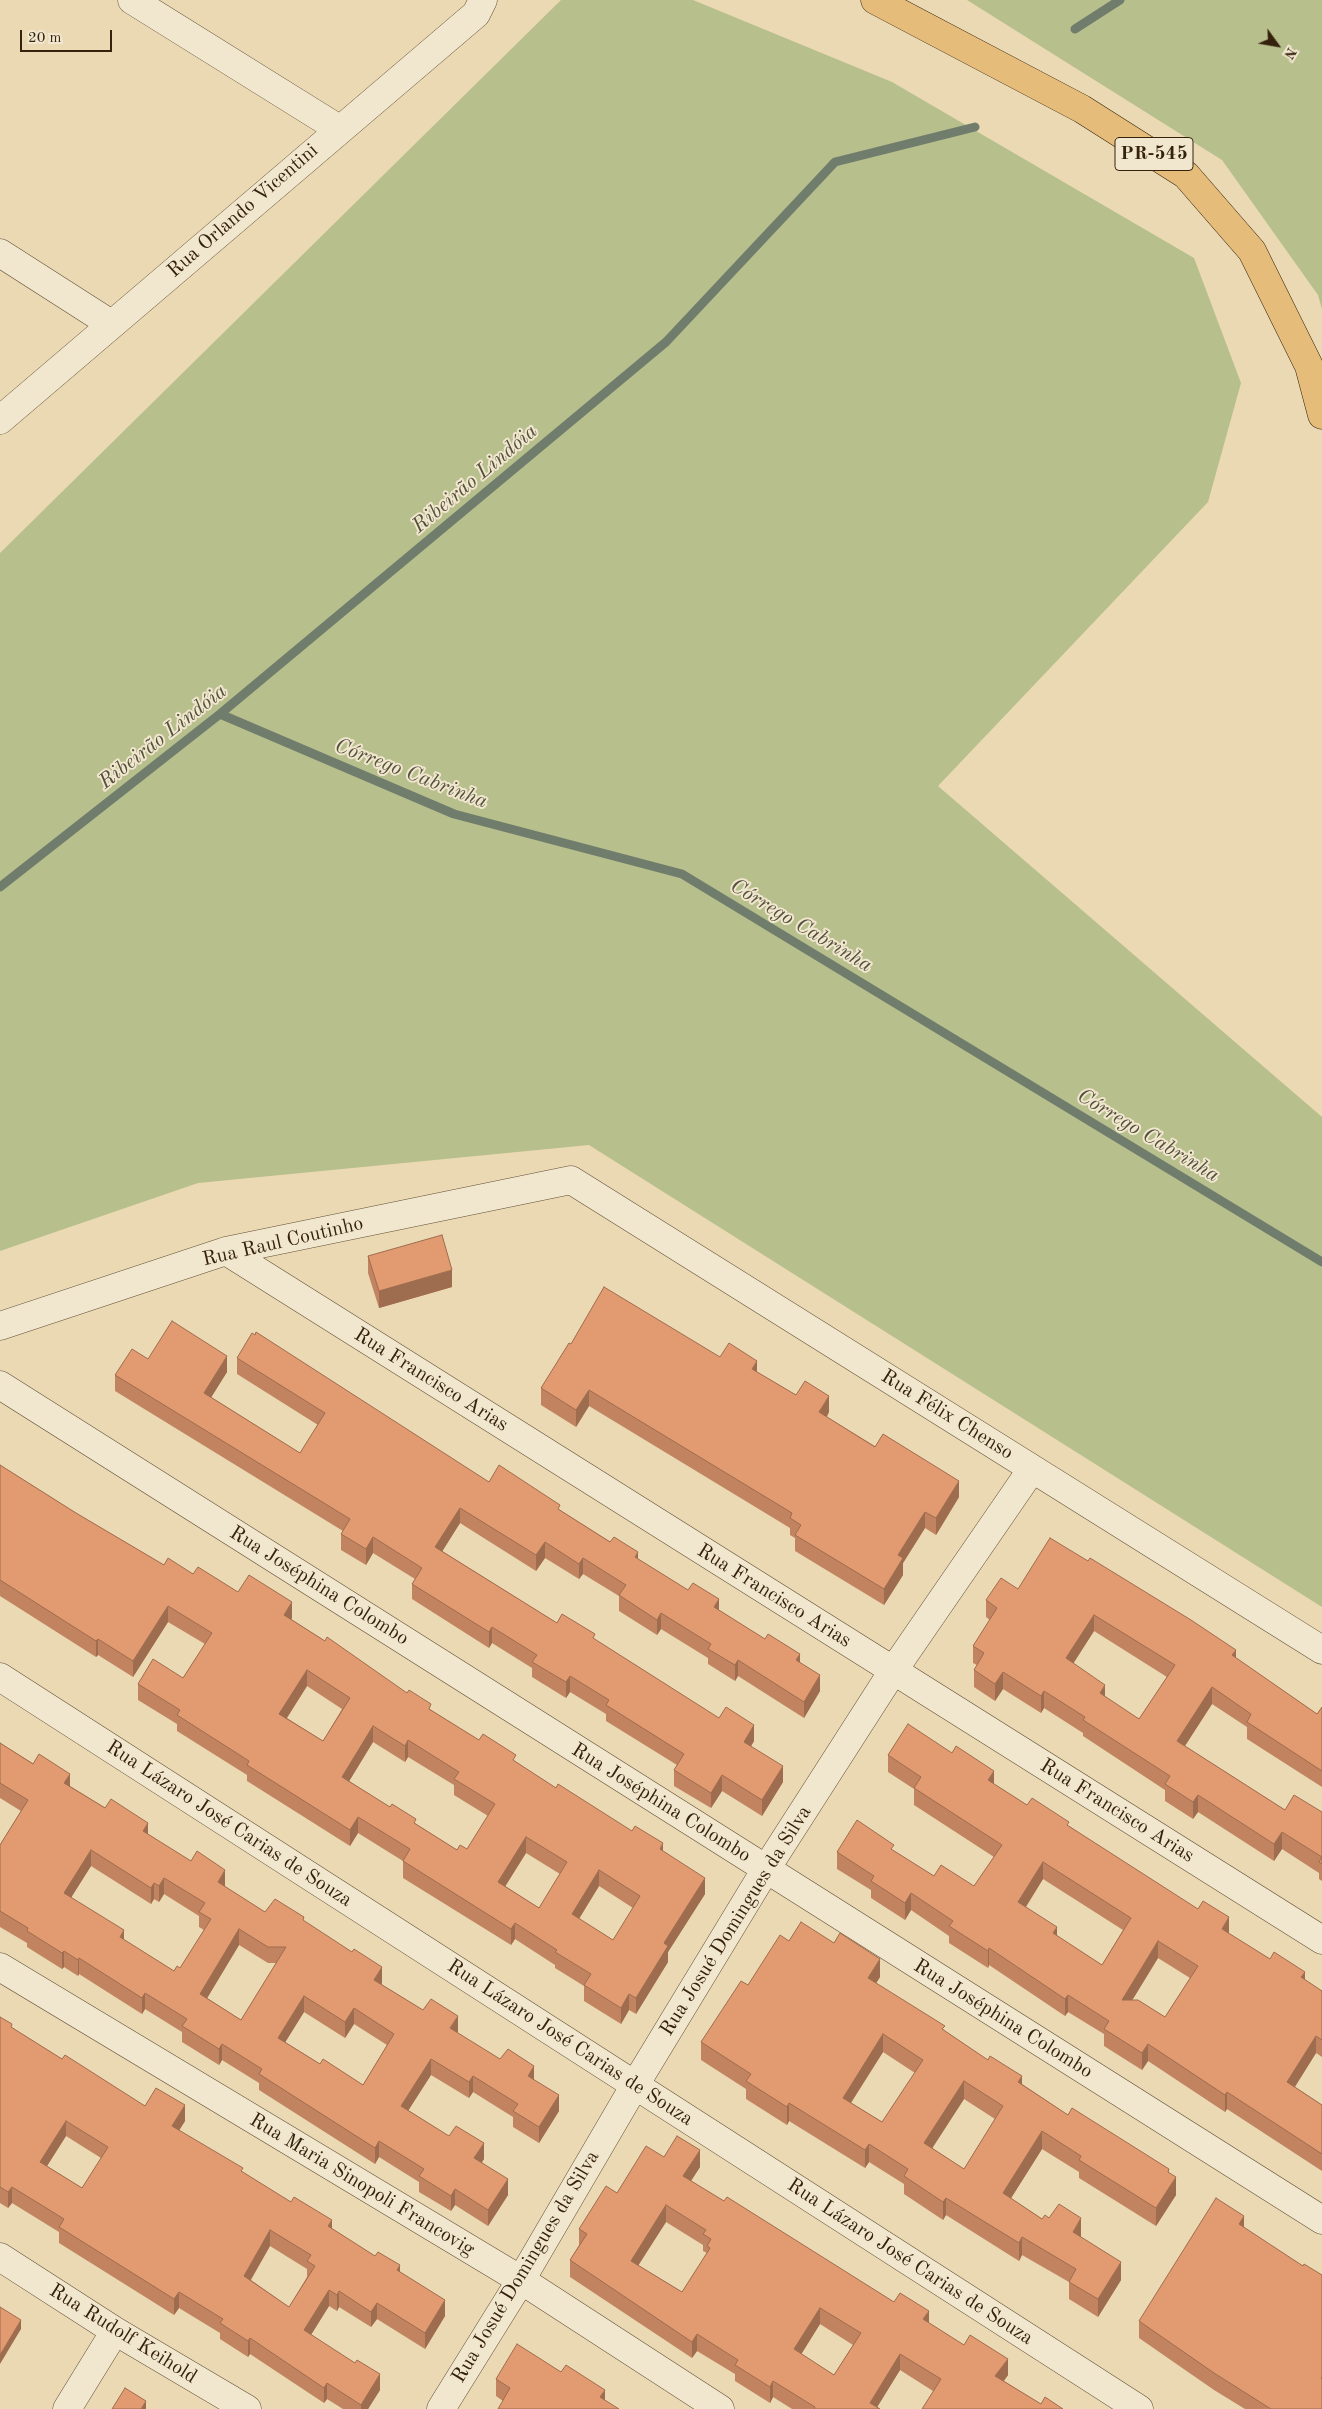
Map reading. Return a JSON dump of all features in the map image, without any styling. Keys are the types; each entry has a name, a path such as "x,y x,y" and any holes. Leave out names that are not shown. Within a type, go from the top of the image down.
{"highway":[{"name":"PR-545","path":"875,0 1082,109 1186,175 1252,251 1309,366 1322,415"},
{"path":"905,0 965,48"}],"street":[{"path":"132,0 338,129"},
{"name":"Rua Orlando Vicentini","path":"0,420 338,129 476,14 483,0"},
{"path":"0,253 111,324"},
{"name":"Rua Raul Coutinho","path":"0,1326 226,1251 571,1180"},
{"name":"Rua Félix Chenso","path":"571,1180 1322,1650"},
{"name":"Rua Francisco Arias","path":"226,1251 1322,1940"},
{"name":"Rua Joséphina Colombo","path":"0,1385 1322,2220"},
{"name":"Rua Josué Domingues da Silva","path":"441,2409 522,2280 635,2085 766,1869 893,1671 1032,1469"},
{"name":"Rua Lázaro José Carias de Souza","path":"0,1677 1139,2409"},
{"name":"Rua Maria Sinopoli Francovig","path":"0,1967 522,2280 720,2409"},
{"name":"Rua Rudolf Keihold","path":"0,2257 115,2331 247,2409"},
{"path":"67,2409 115,2331"}],"green space":[{"path":"561,0 693,0 892,82 1194,258 1241,383 1208,502 938,786 1322,1117 1322,1607 589,1145 198,1183 0,1251 0,553"},
{"path":"967,0 1322,0 1322,309 1318,295 1222,160"}],"building":[{"path":"442,1235 452,1270 379,1291 368,1256"},
{"path":"604,1287 720,1357 729,1343 757,1361 752,1369 796,1395 805,1381 829,1396 819,1412 875,1447 883,1434 959,1481 936,1518 925,1512 898,1555 903,1558 884,1589 795,1535 801,1525 790,1518 792,1513 589,1390 576,1410 541,1388 569,1343 571,1344"},
{"path":"172,1321 227,1356 204,1393 300,1453 325,1413 237,1358 252,1333 255,1335 256,1332 489,1482 499,1465 560,1505 558,1509 610,1542 614,1537 638,1552 635,1557 688,1590 693,1583 719,1599 714,1607 765,1639 768,1634 800,1654 796,1660 820,1675 804,1702 738,1660 735,1665 708,1649 711,1644 661,1613 657,1620 619,1595 626,1585 583,1558 579,1564 545,1542 536,1555 460,1508 435,1547 557,1623 562,1614 595,1634 593,1638 719,1718 726,1707 754,1725 744,1742 783,1766 762,1800 722,1775 711,1793 674,1770 684,1754 606,1705 609,1700 570,1676 566,1682 532,1662 537,1655 492,1627 489,1632 412,1584 422,1568 373,1537 366,1549 341,1534 350,1519 115,1375 132,1349 148,1359"},
{"path":"0,1465 164,1565 168,1558 193,1574 198,1567 238,1592 249,1575 292,1602 284,1615 325,1641 327,1637 407,1693 409,1690 431,1704 429,1709 479,1740 483,1734 516,1755 513,1760 556,1788 558,1784 632,1831 635,1826 663,1843 660,1849 705,1878 664,1943 668,1946 636,1998 629,1994 621,2008 584,1985 591,1974 555,1952 557,1950 515,1923 511,1929 403,1861 410,1849 358,1817 350,1830 247,1765 249,1761 177,1715 180,1710 138,1684 153,1659 183,1678 212,1633 168,1606 133,1661 98,1639 96,1641 0,1580","holes":["307,1670 350,1698 323,1741 279,1714","373,1726 405,1746 408,1740 459,1772 454,1779 495,1804 467,1849 460,1845 457,1850 414,1823 416,1819 392,1804 390,1807 342,1777","526,1837 567,1862 539,1908 498,1882","599,1870 640,1896 613,1940 572,1914"]},
{"path":"1050,1538 1088,1561 1090,1558 1191,1620 1236,1650 1232,1655 1317,1714 1322,1707 1322,1771 1247,1722 1251,1714 1212,1687 1177,1741 1285,1810 1294,1795 1322,1812 1322,1857 1282,1832 1274,1844 1198,1795 1193,1802 1165,1784 1170,1776 1083,1720 1085,1717 1044,1691 1041,1696 1003,1672 995,1684 974,1670 984,1653 973,1646 997,1608 986,1600 1001,1578 1018,1589","holes":["1094,1615 1175,1665 1139,1719 1100,1693 1105,1685 1066,1658"]},
{"path":"908,1724 952,1753 956,1746 994,1771 988,1780 1027,1805 1032,1798 1069,1822 1067,1825 1198,1909 1203,1901 1229,1917 1222,1929 1270,1959 1274,1952 1305,1972 1301,1977 1322,1991 1322,2040 1316,2036 1287,2082 1322,2105 1322,2154 1227,2092 1225,2095 1148,2044 1142,2053 1104,2029 1109,2021 1068,1995 1065,1999 989,1948 988,1951 949,1926 953,1921 911,1893 905,1903 871,1881 874,1876 837,1852 857,1820 894,1845 891,1849 934,1876 941,1865 974,1886 1002,1845 914,1788 921,1777 888,1755","holes":["1043,1862 1131,1918 1102,1965 1053,1933 1057,1927 1018,1902","1158,1941 1198,1966 1165,2017 1138,2000 1122,2000"]},
{"path":"0,1743 33,1764 39,1754 70,1774 64,1783 105,1808 111,1799 148,1823 143,1831 191,1861 197,1851 225,1870 218,1882 265,1912 275,1899 304,1917 303,1920 352,1952 354,1949 382,1967 374,1980 423,2010 431,1999 458,2016 450,2028 500,2059 508,2049 534,2066 528,2076 559,2095 539,2127 513,2111 518,2104 473,2076 469,2082 431,2059 401,2106 449,2136 456,2126 484,2143 474,2158 508,2179 488,2210 455,2189 451,2196 419,2176 424,2169 379,2141 375,2148 259,2074 262,2069 222,2044 219,2049 182,2026 187,2019 145,1993 142,1998 79,1958 78,1960 64,1951 62,1953 27,1931 28,1928 0,1911 0,1845 28,1800 0,1783","holes":["91,1850 151,1888 154,1883 159,1886 164,1878 205,1903 199,1912 211,1919 180,1968 177,1966 174,1971 120,1937 124,1930 64,1893","239,1929 268,1947 286,1947 241,2020 200,1994","304,1996 345,2022 354,2008 394,2034 363,2085 323,2059 320,2064 278,2038"]},
{"path":"801,1922 834,1943 840,1933 880,1959 868,1978 945,2026 942,2029 988,2060 990,2056 1022,2076 1018,2082 1068,2115 1072,2108 1169,2169 1168,2172 1176,2177 1156,2208 1079,2160 1081,2156 1042,2131 1003,2193 1042,2219 1045,2215 1049,2218 1059,2204 1081,2218 1073,2232 1121,2262 1098,2299 1069,2282 1076,2269 1022,2237 1019,2243 946,2198 943,2202 904,2176 908,2169 869,2144 865,2150 789,2103 787,2107 746,2081 751,2074 701,2042 741,1981 748,1985 780,1935 789,1941","holes":["883,2034 923,2060 882,2122 843,2098","964,2081 1003,2106 964,2169 924,2143"]},
{"path":"0,2017 12,2024 11,2027 62,2059 65,2055 145,2106 156,2088 185,2105 172,2126 243,2168 241,2171 291,2202 294,2197 332,2220 328,2226 375,2256 378,2252 400,2265 397,2270 445,2300 425,2333 377,2303 371,2312 339,2291 337,2295 329,2290 304,2330 355,2363 357,2360 380,2374 361,2405 327,2383 324,2388 250,2338 248,2341 220,2323 223,2319 179,2292 174,2299 59,2227 64,2219 12,2187 8,2192 0,2187","holes":["66,2121 108,2147 82,2188 40,2162","270,2230 311,2255 307,2261 315,2266 289,2307 244,2276"]},
{"path":"677,2136 700,2150 683,2176 724,2201 727,2197 894,2302 900,2293 929,2311 923,2319 964,2345 970,2335 1008,2359 995,2376 1041,2404 1045,2397 1063,2409 922,2409 941,2379 900,2354 870,2403 880,2409 814,2409 815,2407 773,2381 770,2387 735,2365 738,2360 697,2334 692,2342 570,2260 587,2234 579,2229 606,2186 617,2193 646,2146 664,2157","holes":["666,2205 706,2230 703,2234 711,2239 707,2246 710,2248 682,2292 631,2261","820,2308 861,2333 834,2375 794,2349"]},
{"path":"1216,2198 1244,2216 1239,2224 1303,2266 1304,2264 1322,2275 1322,2409 1271,2409 1214,2373 1139,2321"},
{"path":"0,2307 21,2320 0,2355"},
{"path":"517,2344 561,2372 566,2365 605,2390 600,2397 619,2409 498,2409 510,2388 496,2379"},
{"path":"125,2388 146,2401 141,2409 112,2409"}],"waterway":[{"name":"Ribeirão Lindóia","path":"1075,29 1120,0"},
{"name":"Ribeirão Lindóia","path":"0,887 220,714 666,342 835,162 975,127"},
{"name":"Córrego Cabrinha","path":"220,714 454,814 682,874 1322,1262"}]}
